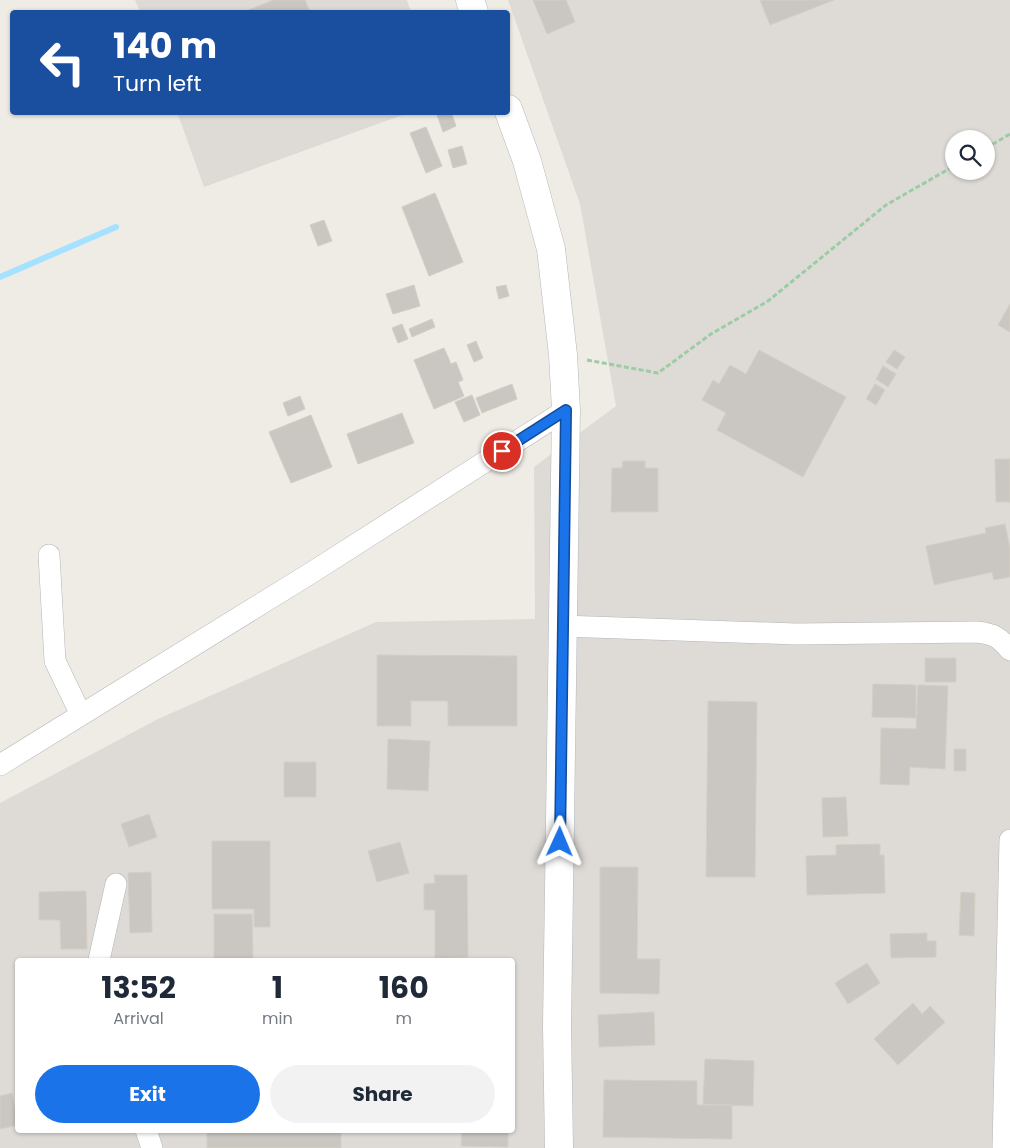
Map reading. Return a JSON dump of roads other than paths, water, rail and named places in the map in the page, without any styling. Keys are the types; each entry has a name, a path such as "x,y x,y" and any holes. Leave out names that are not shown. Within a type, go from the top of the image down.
{"main road":[{"path":"510,115 527,162 551,249 563,355 566,410 558,1026 559,1148"}],"street":[{"path":"0,765 311,573 566,410"},
{"path":"49,555 55,661 81,716"},
{"path":"562,626 796,634 977,632 991,633 1001,639 1010,650"},
{"path":"1003,1148 1010,840"},
{"path":"99,958 116,884"},
{"path":"147,1133 152,1148"}],"waterway":[{"path":"0,277 116,227"}]}
